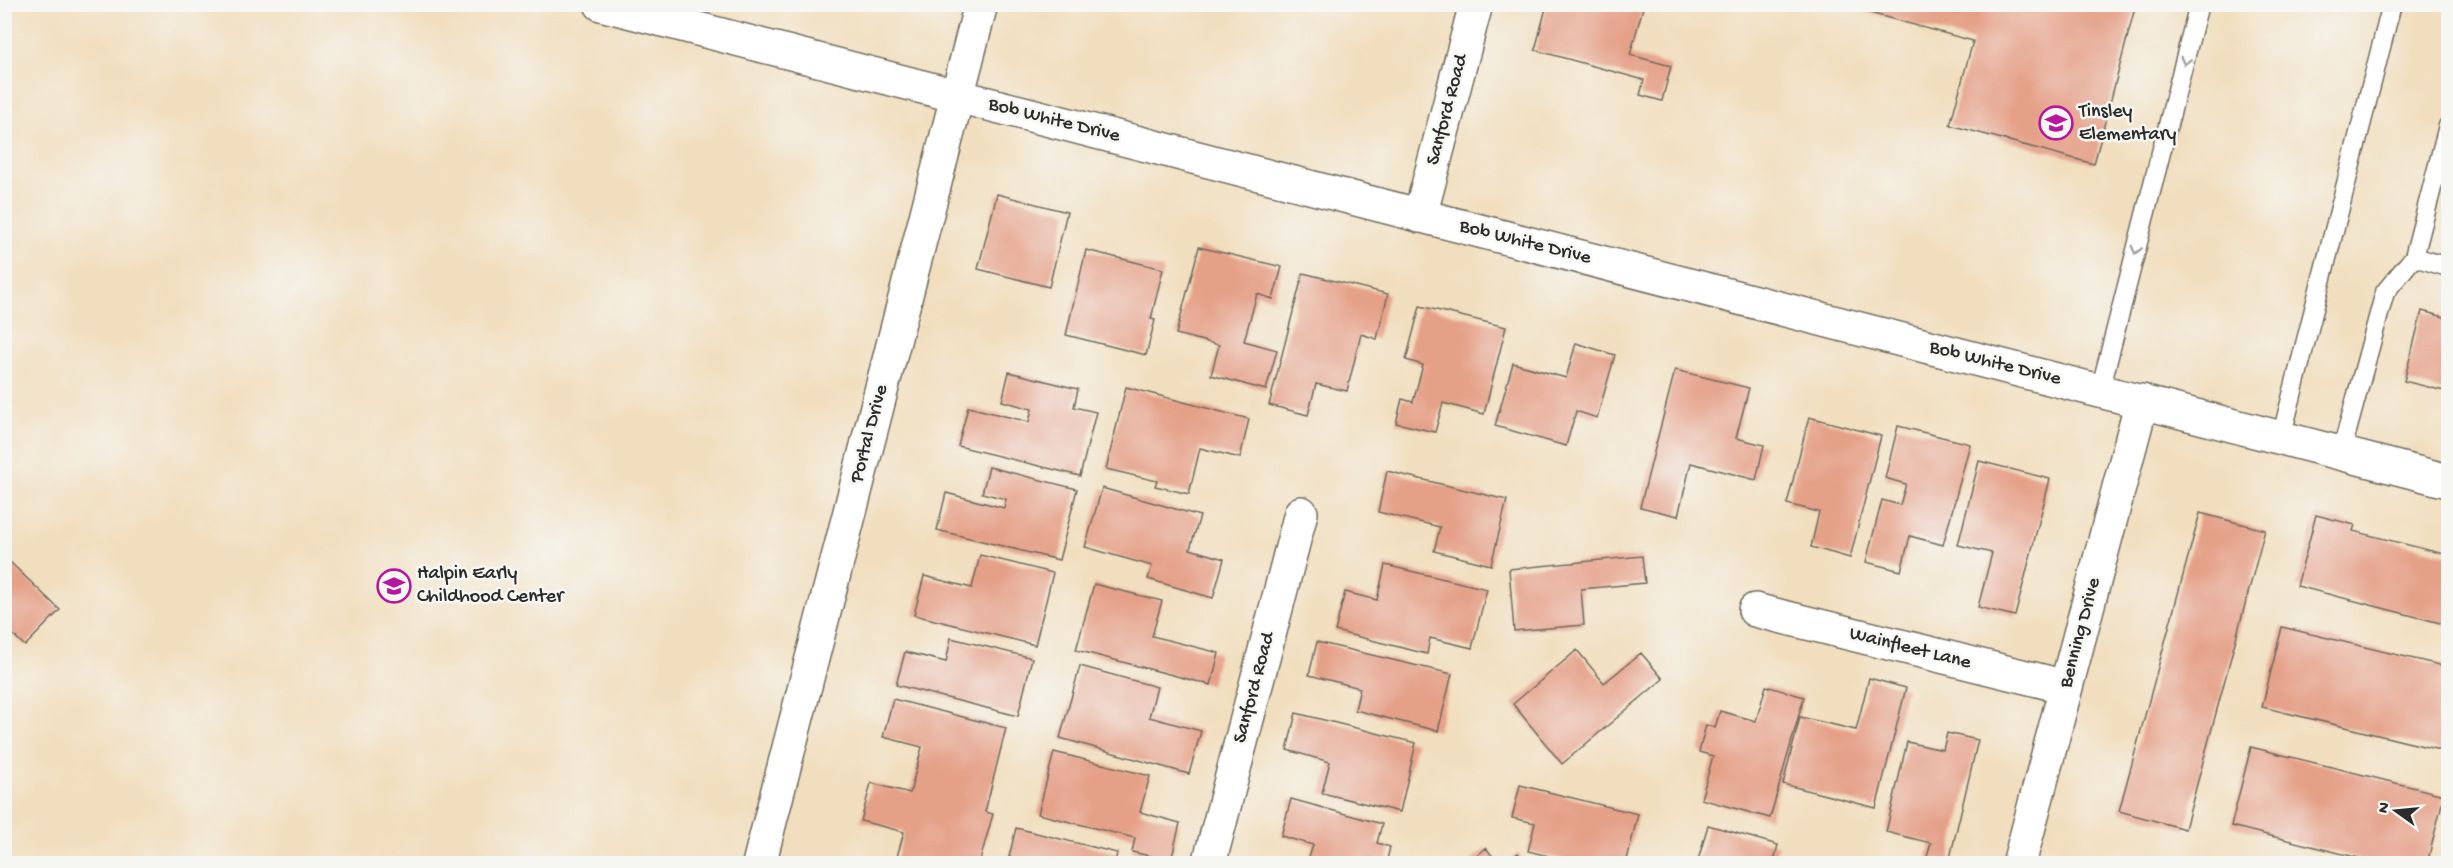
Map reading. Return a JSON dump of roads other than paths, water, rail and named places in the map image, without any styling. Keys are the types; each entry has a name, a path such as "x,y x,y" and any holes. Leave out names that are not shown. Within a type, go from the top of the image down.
{"street":[{"name":"Bob White Drive","path":"601,4 2448,481"},
{"name":"Portal Drive","path":"759,864 981,4"},
{"name":"Sanford Road","path":"1420,216 1476,4"},
{"name":"Benning Drive","path":"2019,864 2142,401"},
{"name":"Sanford Road","path":"1209,864 1300,513"},
{"name":"Wainfleet Lane","path":"1755,610 2066,687"}],"lane":[{"path":"2100,391 2199,4"},
{"path":"2281,438 2391,4"},
{"path":"2342,453 2385,292 2414,257 2448,126"},
{"path":"2414,257 2448,267"}],"place":[{"name":"Tinsley Elementary","path":"2056,123"},
{"name":"Halpin Early Childhood Center","path":"394,586"}]}
